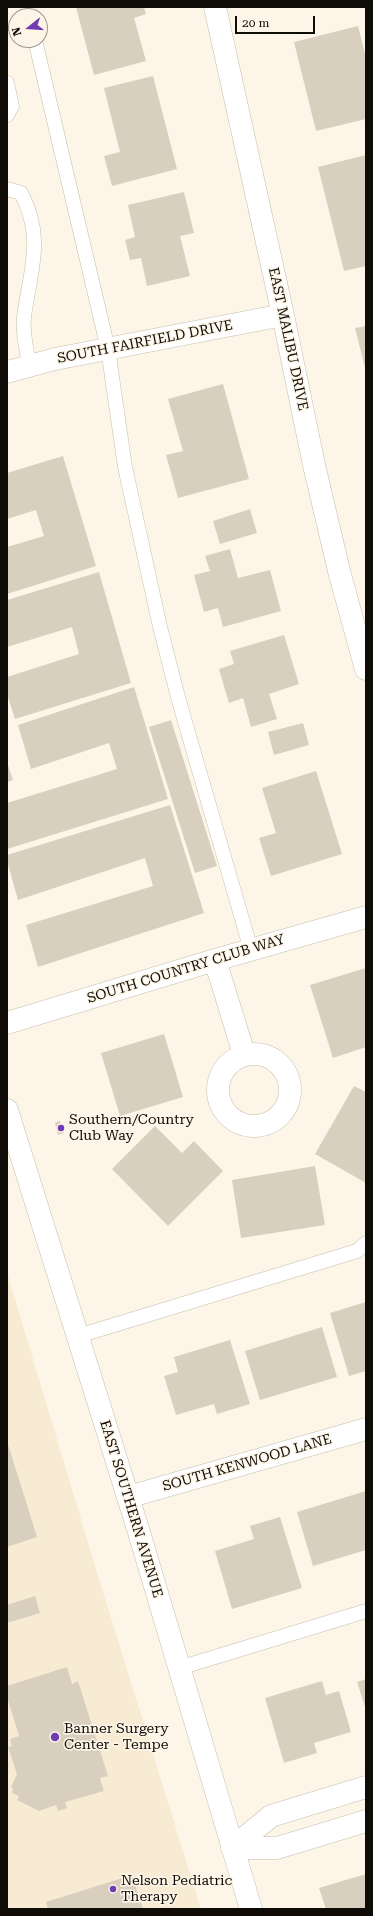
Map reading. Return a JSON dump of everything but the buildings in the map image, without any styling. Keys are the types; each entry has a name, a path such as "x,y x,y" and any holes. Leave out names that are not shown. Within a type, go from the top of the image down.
{"street":[{"name":"EAST MALIBU DRIVE","path":"215,7 284,315 314,465 340,575 366,669"},
{"name":"SOUTH FAIRFIELD DRIVE","path":"7,372 55,358 284,315"},
{"name":"SOUTH COUNTRY CLUB WAY","path":"7,1023 215,960 366,917"},
{"path":"215,960 244,1054"},
{"name":"EAST SOUTHERN AVENUE","path":"7,1110 128,1497 251,1909"},
{"name":"SOUTH KENWOOD LANE","path":"128,1497 366,1429"},
{"path":"232,1848 271,1816 366,1787"},
{"path":"232,1848 278,1848 366,1821"}],"lane":[{"path":"37,48 108,349 125,467 160,627 181,708 251,950"},
{"path":"7,83 12,106 7,115"},
{"path":"7,189 21,193 26,203 35,244 24,318 29,366"},
{"path":"78,1336 357,1251 366,1243"},
{"path":"179,1668 366,1611"}],"shaded area":[{"path":"7,1272 96,1569 201,1909 7,1909"}],"place":[{"name":"Southern/Country Club Way","path":"61,1128"},
{"name":"Banner Surgery Center - Tempe","path":"55,1737"},
{"name":"Nelson Pediatric Therapy","path":"113,1889"}]}
